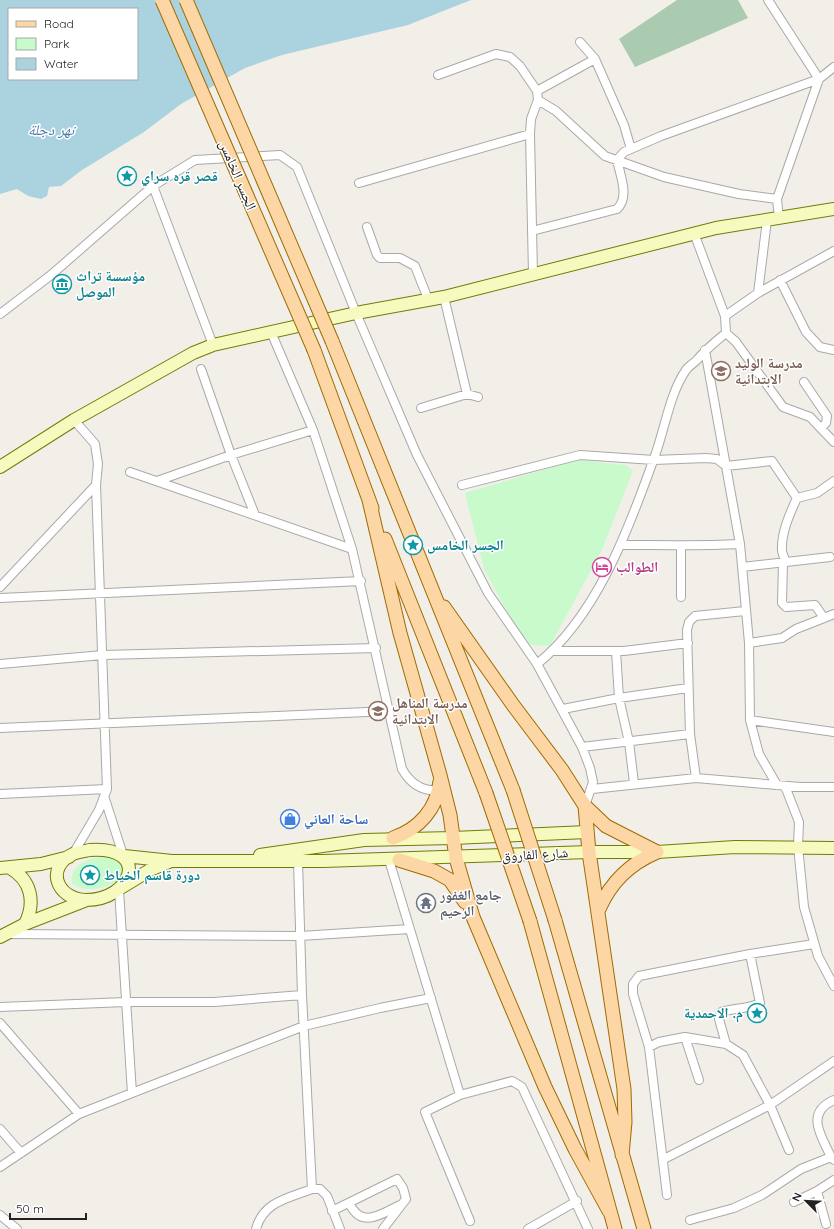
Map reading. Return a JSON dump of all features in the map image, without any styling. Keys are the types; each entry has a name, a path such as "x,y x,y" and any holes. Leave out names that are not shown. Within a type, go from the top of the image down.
{"main road":[{"name":"الجسر الخامس","path":"162,0 314,350 369,500"},
{"name":"الجسر الخامس","path":"186,0 332,341 433,594"},
{"path":"0,467 74,420 193,353 213,345 356,313 444,297 694,233 834,209"},
{"path":"369,500 400,633 440,775 456,858 473,917 545,1087 575,1149 609,1211"},
{"path":"369,500 486,793 530,921 609,1211 616,1229"},
{"path":"433,594 513,790 555,920 644,1229"},
{"path":"433,594 512,705 562,770 585,806 606,826 657,852"},
{"path":"393,838 402,835 419,824 431,808 439,790 440,775"},
{"path":"585,806 589,852 599,910 624,1089 626,1122 622,1155"},
{"name":"شارع الفاروق","path":"235,860 310,847 393,838 453,838 587,832"},
{"name":"شارع الفاروق","path":"5,868 41,864 90,850 112,850 124,856 172,861 298,861 394,860 589,852 657,852 735,847 798,846 834,848"},
{"path":"599,910 608,891 622,874 638,861 657,852"},
{"name":"شارع الفاروق","path":"71,855 58,872 58,887 68,895 88,900 102,898 150,870 172,861"},
{"path":"119,889 125,882 129,870 124,856"},
{"path":"394,860 434,871 450,880 473,917"},
{"path":"5,868 22,876 29,888 31,910 25,924"},
{"path":"3,936 25,924 88,900"}],"street":[{"path":"768,0 820,79"},
{"path":"580,42 595,59 624,125 631,149"},
{"path":"438,74 496,54 510,57 515,61 537,91 538,100 531,119 530,134 533,274"},
{"path":"537,91 595,59"},
{"path":"617,160 624,152 661,136 820,79 834,66"},
{"path":"758,293 777,199 820,79"},
{"path":"538,100 556,111 605,156 664,177 739,194 777,199"},
{"path":"359,183 530,134"},
{"path":"0,314 51,275 152,186 195,160 280,155 297,167 356,313 417,455 472,565 492,599 537,664 563,709 582,747 592,775 592,789 585,806"},
{"path":"532,231 617,208 621,205 625,196 617,160"},
{"path":"152,186 213,345"},
{"path":"367,227 377,255 380,258 400,258 415,266 428,299"},
{"path":"694,233 725,316 726,333 736,342 783,407 810,417 834,442"},
{"path":"725,316 758,293 834,251"},
{"path":"780,280 806,332 820,347 834,350"},
{"path":"444,297 467,394"},
{"path":"271,332 313,430 352,549 361,581 376,648 399,759 404,773 413,783 421,788 431,791 439,790"},
{"path":"537,664 554,651 582,616 622,545 654,460 678,386 686,370 705,350 726,333"},
{"path":"705,350 740,544 749,643 750,720 759,754 781,785 799,822 798,846 802,892 814,944 824,969 834,986"},
{"path":"201,369 231,455 255,515"},
{"path":"804,382 827,416 826,423 821,428"},
{"path":"421,408 467,394 478,397"},
{"path":"71,855 105,799 108,789 96,485 98,464 95,444 74,420"},
{"path":"157,481 231,455 313,430"},
{"path":"462,485 580,455 654,460 706,458 717,459 726,466 772,461 797,498"},
{"path":"130,472 352,549"},
{"path":"824,618 815,605 808,604 786,607 782,603 785,563 782,551 789,514 797,498 817,493 834,481"},
{"path":"0,588 96,485"},
{"path":"622,545 681,546 740,544"},
{"path":"681,546 681,597"},
{"path":"742,567 830,557"},
{"path":"0,598 361,581"},
{"path":"696,778 690,734 687,630 689,622 696,616 745,611"},
{"path":"749,643 782,638 796,629 834,614"},
{"path":"554,651 616,650 688,643"},
{"path":"0,664 103,655 376,648"},
{"path":"616,650 619,698 629,742 634,783"},
{"path":"563,709 619,698 688,688"},
{"path":"0,728 389,711"},
{"path":"750,720 834,732"},
{"path":"582,747 690,734"},
{"path":"592,789 634,783 696,778 781,785 834,787"},
{"path":"0,794 108,789"},
{"path":"105,799 124,856"},
{"path":"394,860 410,929 460,1095"},
{"path":"298,861 302,995 312,1189"},
{"path":"119,889 132,1092"},
{"path":"3,936 300,936 410,929"},
{"path":"667,1195 664,1159 648,1046 633,994 633,984 639,976 750,954 814,944"},
{"path":"726,1044 719,1019 721,1012 732,1008 754,1006 760,1003 750,954"},
{"path":"0,1007 126,1002 214,1002 302,995"},
{"path":"0,1167 80,1114 132,1092 304,1026 380,1008 431,998"},
{"path":"0,1022 80,1114"},
{"path":"648,1046 659,1042 685,1037 726,1044 743,1055 770,1105 788,1150"},
{"path":"685,1037 699,1080"},
{"path":"664,1159 770,1105 834,1061"},
{"path":"470,1221 425,1112 460,1095 512,1081 522,1087 577,1201 588,1229"},
{"path":"690,1220 734,1208 762,1195 801,1169 833,1158 818,1131 816,1122 823,1108 834,1100"},
{"path":"0,1129 21,1153"},
{"path":"332,1212 397,1179 404,1188 406,1198 383,1229"},
{"path":"794,1202 817,1191 834,1180"},
{"path":"256,1229 258,1218 272,1204 312,1189 320,1189 327,1196 332,1212 340,1229"},
{"path":"817,1191 826,1224"},
{"path":"528,1229 577,1201"},
{"path":"349,1203 353,1212 362,1219 372,1219 402,1204"},
{"path":"0,1215 16,1229"}],"green space":[{"path":"677,0 738,0 748,18 635,67 619,39"},
{"path":"577,460 626,465 633,471 602,550 550,646 531,645 522,636 512,621 484,569 465,493"},
{"path":"101,857 117,859 120,861 122,874 120,880 96,889 84,889 72,884 73,872 80,864"}],"water":[{"name":"نهر دجلة","path":"0,0 471,0 408,25 282,55 245,68 181,104 144,132 82,170 61,186 49,187 47,196 41,199 28,196 17,189 0,194"}],"place":[{"name":"قصر قره سراي","path":"127,176"},
{"name":"مؤسسة تراث الموصل","path":"62,284"},
{"name":"مدرسة الوليد الابتدائية","path":"721,371"},
{"name":"الجسر الخامس","path":"413,545"},
{"name":"الطوالب","path":"602,567"},
{"name":"مدرسة المناهل الابتدائية","path":"378,711"},
{"name":"ساحة العاني","path":"290,819"},
{"name":"دورة قاسم الخياط","path":"90,875"},
{"name":"جامع الغفور الرحيم","path":"426,903"},
{"name":"م. الاحمدية","path":"757,1013"}]}
